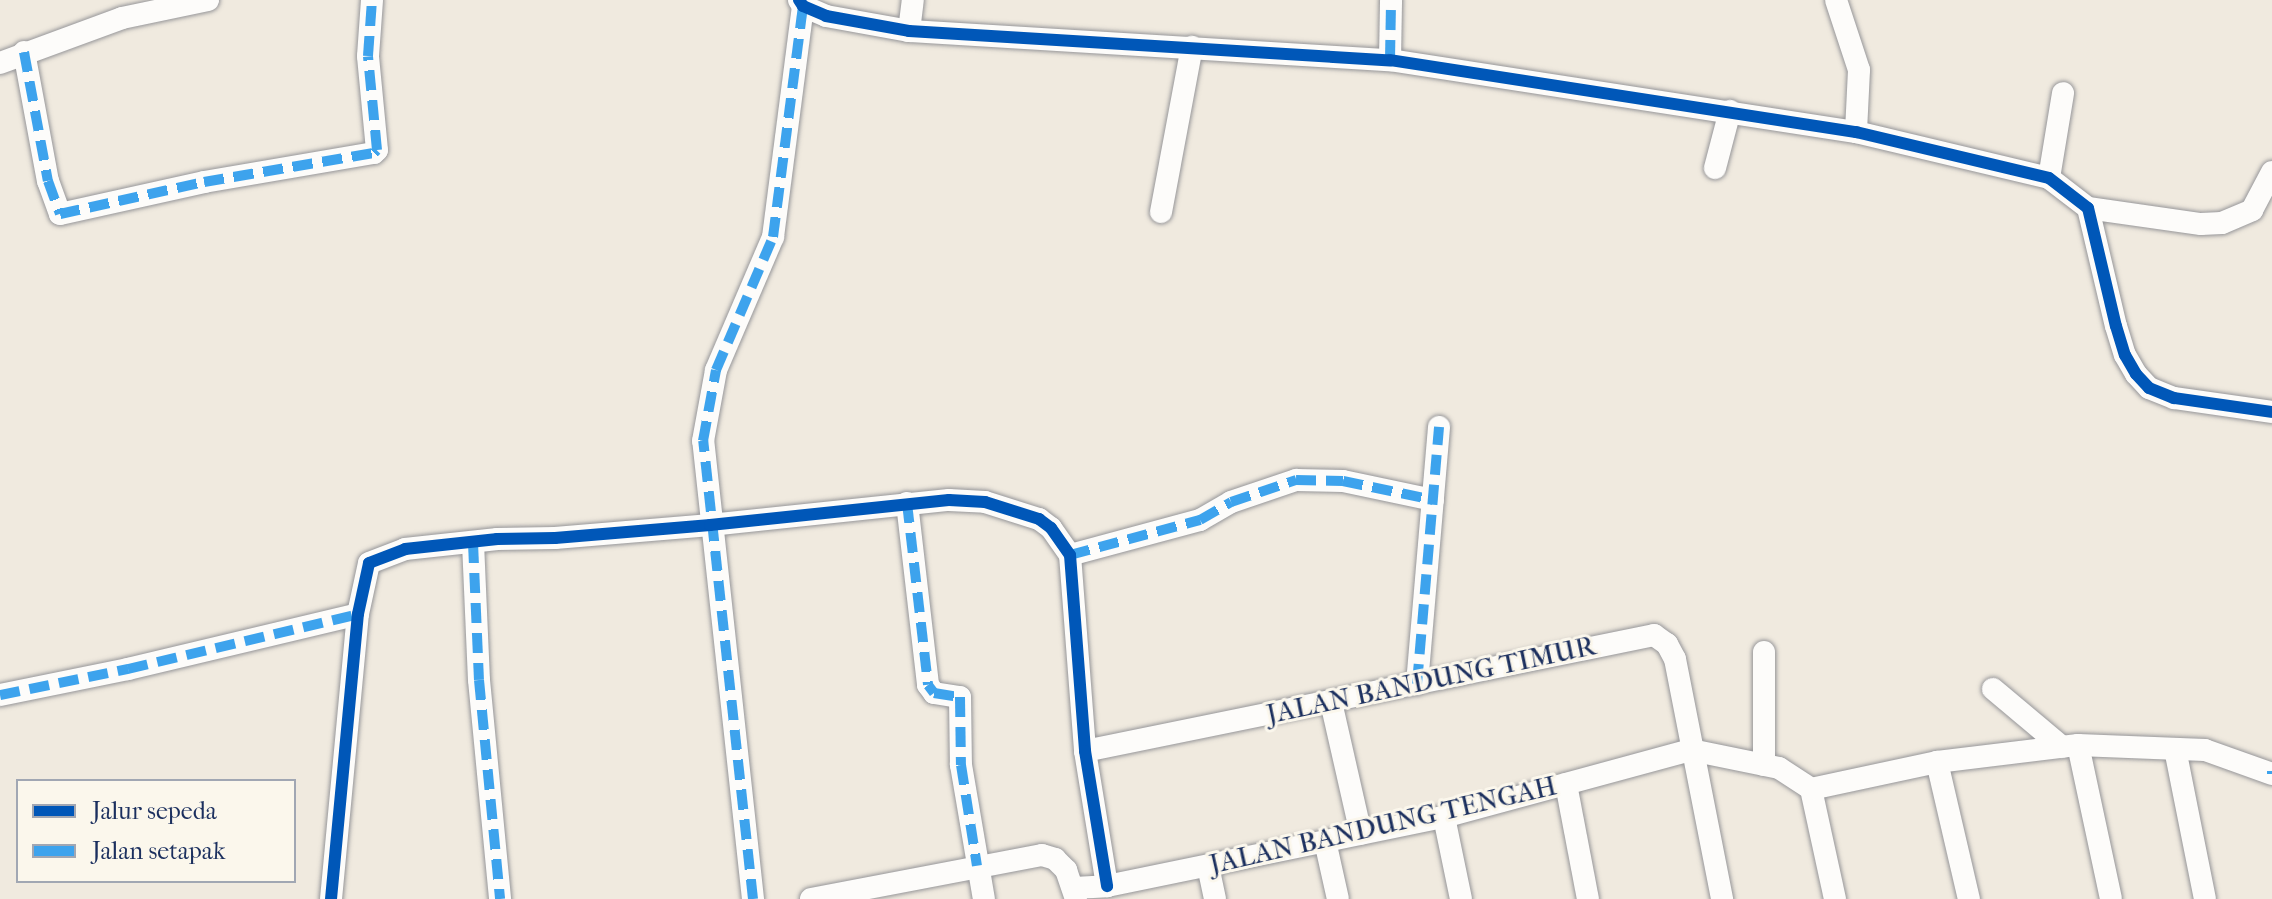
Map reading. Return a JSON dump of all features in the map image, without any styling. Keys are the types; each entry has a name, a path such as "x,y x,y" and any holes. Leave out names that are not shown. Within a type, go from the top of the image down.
{"street":[{"path":"0,63 122,18 208,0"},
{"path":"24,52 48,181 60,214 204,182 374,153 377,150 368,56 372,0"},
{"path":"909,31 913,0"},
{"path":"1390,60 1391,0"},
{"path":"1836,0 1859,70 1856,132"},
{"path":"753,899 703,441 705,415 716,370 773,237 801,3 826,16 909,31 1390,60 1730,111 1856,132 2049,178 2088,208 2201,224 2222,223 2252,210 2272,172"},
{"path":"1161,212 1192,47"},
{"path":"2049,178 2063,93"},
{"path":"1715,168 1730,111"},
{"path":"2088,208 2116,326 2125,355 2136,374 2149,388 2174,398 2272,412"},
{"path":"1417,684 1439,427"},
{"path":"1070,555 1200,520 1231,502 1296,480 1343,481 1433,500"},
{"path":"331,899 358,614 369,563 378,557 405,549 527,536 555,538 710,525 949,500 1002,506 1039,519 1051,528 1070,555 1085,751 1107,886"},
{"path":"907,503 928,685 934,693 960,697 961,765 984,899"},
{"path":"473,543 480,693 500,899"},
{"path":"0,695 128,669 358,614"},
{"name":"JALAN BANDUNG TIMUR","path":"1085,751 1654,635 1667,644 1675,659 1691,750"},
{"path":"1764,652 1764,765"},
{"path":"1993,689 2070,746 2111,899"},
{"path":"1331,702 1361,834"},
{"path":"1811,789 1937,762 2070,746 2205,750 2272,773"},
{"path":"2175,749 2205,899"},
{"path":"1722,899 1691,750 1779,768 1811,789 1835,899"},
{"name":"JALAN BANDUNG TENGAH","path":"1075,894 1444,817 1691,750"},
{"path":"1937,762 1969,899"},
{"path":"1566,784 1588,899"},
{"path":"1444,817 1461,899"},
{"path":"1325,841 1338,899"},
{"path":"822,898 903,890 977,866 1042,855 1055,859 1066,870 1075,894"},
{"path":"1208,866 1215,899"}],"marked path":[{"path":"24,52 48,181 60,214 204,182 374,153 377,150 368,56 372,0"},
{"path":"1390,60 1391,0"},
{"path":"753,899 703,441 716,370 773,237 803,6"},
{"path":"1417,684 1439,427"},
{"path":"1070,555 1200,520 1231,502 1296,480 1343,481 1433,500"},
{"path":"907,503 928,685 934,693 960,697 961,765 977,866"},
{"path":"473,543 479,680 500,899"},
{"path":"0,695 128,669 358,614"}],"cycle path":[{"path":"799,0 803,6 826,16 909,31 1390,60 1856,132 2049,178 2088,208 2125,355 2149,388 2174,398 2272,412"},
{"path":"331,899 358,614 369,563 405,549 497,539 555,538 710,525 949,500 985,502 1039,519 1051,528 1070,555 1085,751 1107,886"}]}
